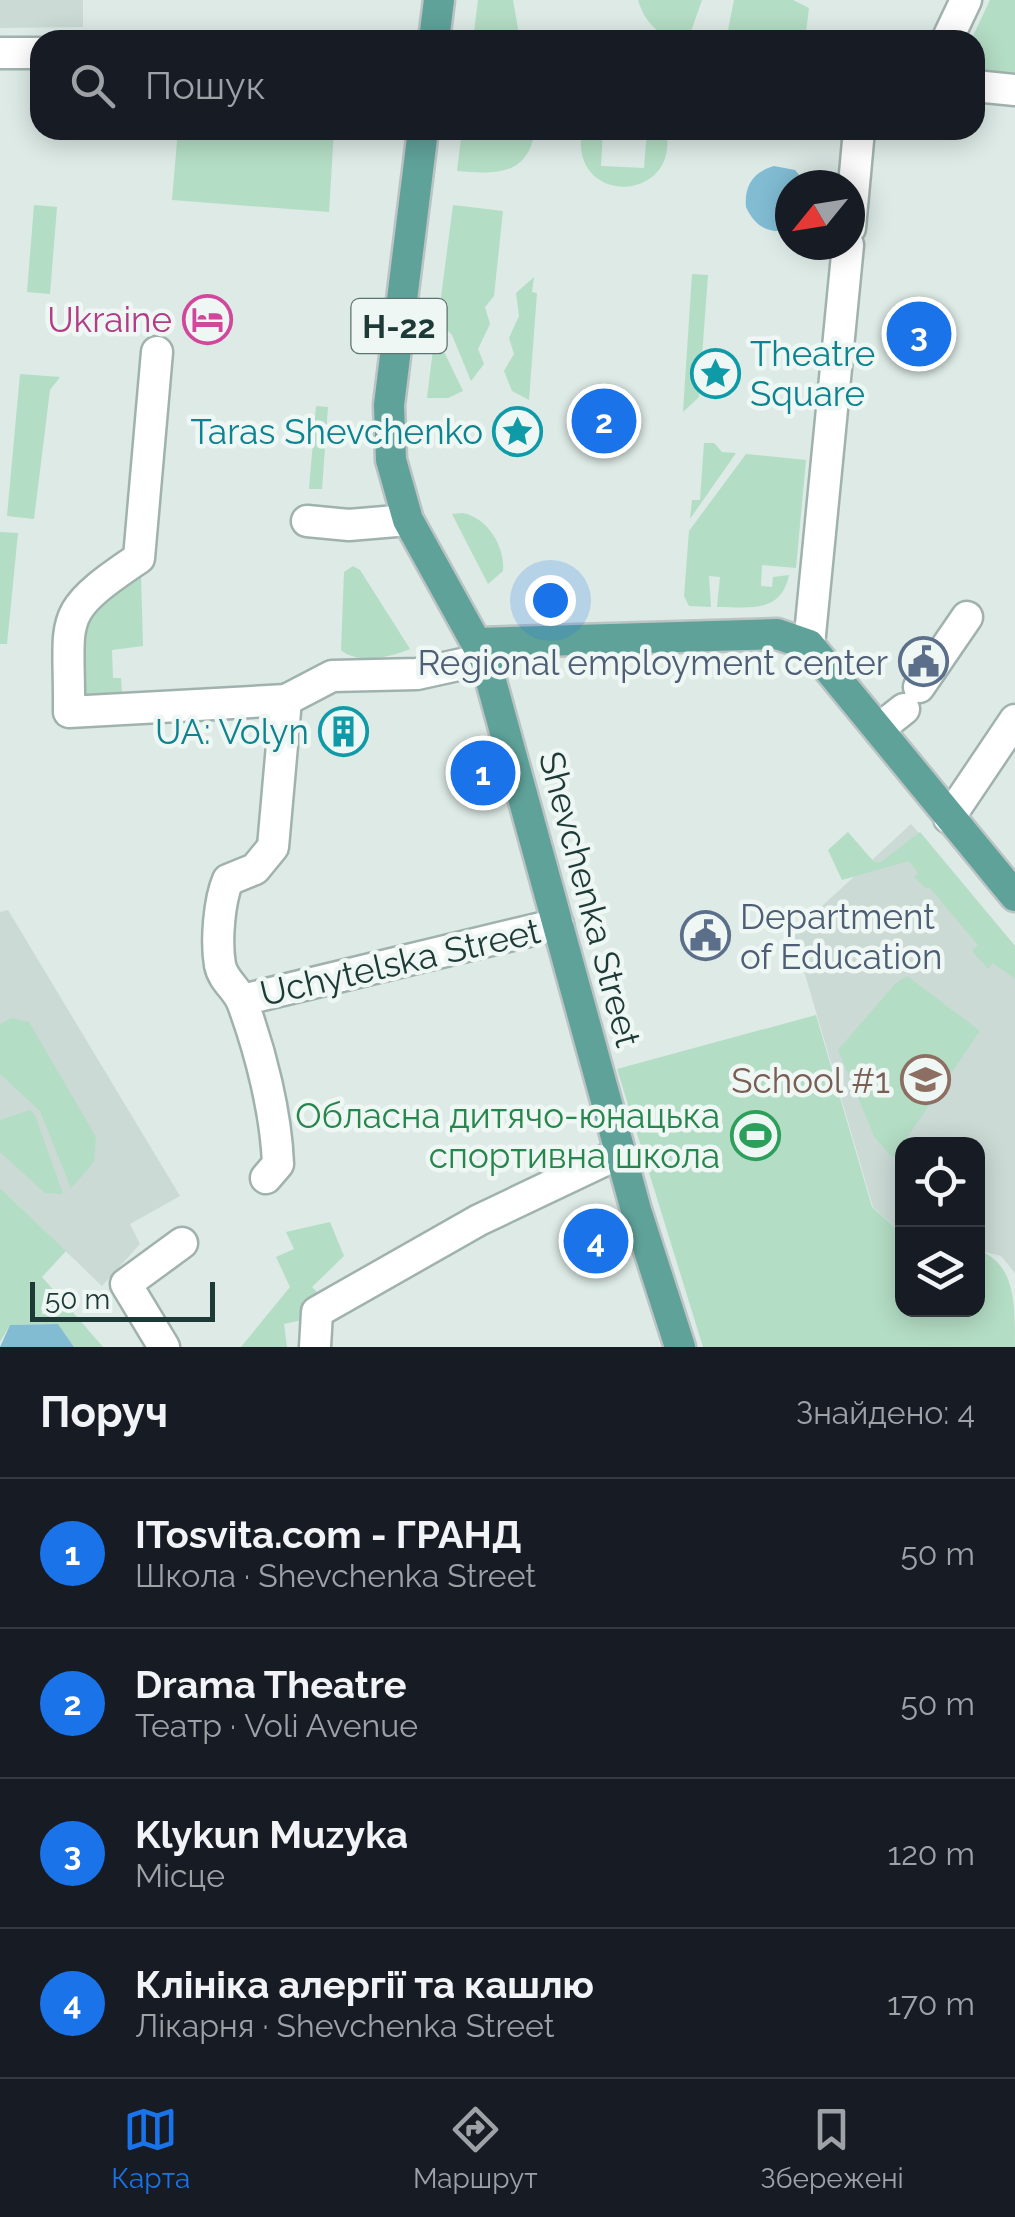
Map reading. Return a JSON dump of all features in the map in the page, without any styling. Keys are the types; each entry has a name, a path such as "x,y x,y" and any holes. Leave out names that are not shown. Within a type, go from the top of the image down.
{"main road":[{"path":"436,30 440,0"},
{"name":"Н-22","path":"422,140 389,405 391,460 408,520 482,651"},
{"path":"482,651 776,634 809,645 901,708 948,818 1015,896"},
{"name":"Shevchenka Street","path":"482,651 620,1153 680,1347"}],"street":[{"path":"952,30 966,0"},
{"path":"0,54 30,53"},
{"path":"985,87 1015,90"},
{"path":"855,170 858,140"},
{"path":"809,645 847,260"},
{"path":"157,352 139,558 89,592 70,618 70,712 286,700 332,676 417,674 482,651"},
{"path":"307,520 348,525 408,520"},
{"path":"901,708 967,617"},
{"path":"266,1178 278,1164 277,1150 242,1000 220,969 224,889 228,880 267,859 274,847 286,700"},
{"path":"948,818 1015,720"},
{"name":"Uchytelska Street","path":"242,1000 558,924"},
{"path":"315,1347 317,1312 480,1220 620,1153"},
{"path":"164,1347 126,1284 182,1242"}],"shaded area":[{"path":"0,0 83,0 83,27 0,28"},
{"name":"School #1","path":"911,824 1015,946 1015,1273 1001,1256 985,1252 985,1137 895,1137 895,1227 873,1207 793,933"},
{"path":"8,910 180,1196 130,1224 140,1244 102,1286 0,1188 0,912"}],"green space":[{"path":"478,0 513,0 518,30 474,30"},
{"path":"638,0 702,0 692,30 658,30"},
{"path":"734,0 793,0 809,8 806,30 728,30"},
{"path":"990,0 1015,0 1015,79 985,76 985,30 976,30"},
{"path":"177,140 333,140 329,212 172,200"},
{"path":"461,140 532,140 525,157 508,169 457,171"},
{"path":"582,140 602,140 601,166 644,168 646,140 666,140 666,154 657,172 642,183 624,187 606,183 591,173 582,155"},
{"path":"34,205 57,207 50,294 27,292"},
{"path":"453,205 503,211 494,296 485,307 490,324 478,349 484,364 471,381 452,335 438,320"},
{"path":"692,274 708,275 699,397 683,412"},
{"path":"534,277 532,292 537,293 529,400 512,391 504,371 514,354 509,338 519,316 516,293"},
{"path":"435,333 463,391 448,398 427,398"},
{"path":"20,374 60,377 50,390 34,519 7,516"},
{"path":"316,406 328,407 322,489 309,489"},
{"path":"704,443 714,443 722,452 736,453 690,519 692,500 700,500"},
{"path":"746,454 806,460 796,568 762,565 761,586 772,587 773,577 789,575 779,596 762,606 717,607 720,577 709,576 711,607 689,606 684,596 689,531"},
{"path":"463,513 487,527 501,553 503,571 488,584 452,514"},
{"path":"0,532 18,533 7,644 0,644"},
{"path":"353,566 360,570 410,649 365,658 341,650 344,572"},
{"path":"141,576 143,646 112,650 113,678 121,678 122,693 78,694 85,621 103,599"},
{"path":"848,832 874,862 881,862 920,832 1015,946 1015,979 993,963 988,969 972,951 978,945 929,887 926,889 914,877 918,873 909,861 842,880 828,850"},
{"path":"907,976 980,1031 907,1137 895,1137 893,1158 875,1138 838,1050 895,984"},
{"name":"Обласна дитячо-юнацька спортивна школа","path":"816,1015 872,1207 895,1228 895,1317 985,1317 985,1254 999,1265 1010,1286 1015,1347 703,1347 617,1069"},
{"path":"12,1018 29,1022 96,1137 94,1162 71,1188 40,1111 0,1074 0,1024"},
{"path":"30,1110 63,1194 45,1193 0,1152 0,1120"},
{"path":"0,1188 66,1251 42,1277 103,1347 74,1347 58,1324 10,1325 0,1342"},
{"path":"330,1222 344,1256 312,1287 321,1296 302,1320 284,1324 287,1347 241,1347 290,1287 276,1257 294,1249 286,1232"}],"water":[{"path":"774,166 795,170 775,170 775,231 754,220 746,207 751,181"},
{"path":"58,1324 74,1347 0,1347 10,1325"}],"place":[{"name":"Ukraine","path":"207,319"},
{"name":"Klykun Muzyka","path":"919,334"},
{"name":"Theatre Square","path":"715,373"},
{"name":"Drama Theatre","path":"604,421"},
{"name":"Taras Shevchenko","path":"518,431"},
{"name":"Regional employment center","path":"923,662"},
{"name":"UA: Volyn","path":"344,731"},
{"name":"ITosvita.com - ГРАНД","path":"483,773"},
{"name":"Department of Education","path":"705,936"},
{"name":"School #1","path":"925,1080"},
{"name":"Обласна дитячо-юнацька спортивна школа","path":"755,1135"},
{"name":"Клініка алергії та кашлю","path":"596,1241"}]}
